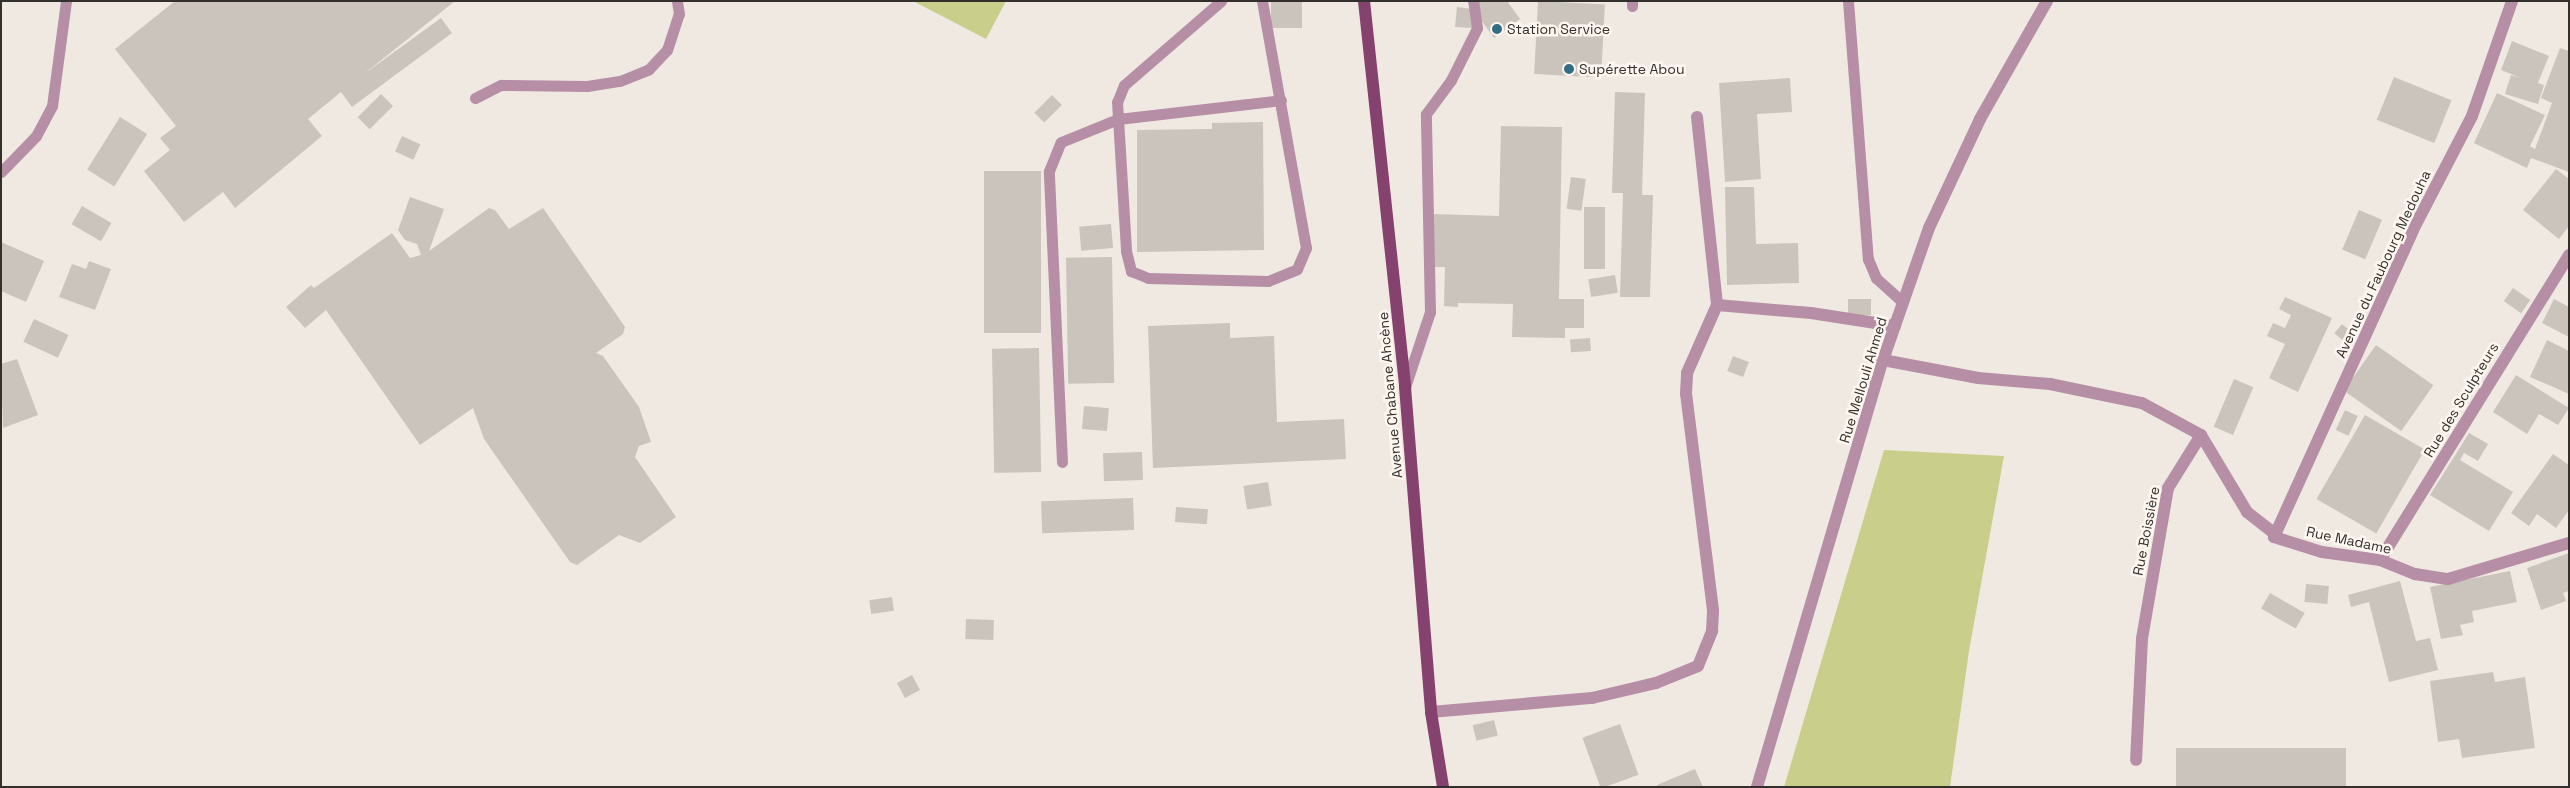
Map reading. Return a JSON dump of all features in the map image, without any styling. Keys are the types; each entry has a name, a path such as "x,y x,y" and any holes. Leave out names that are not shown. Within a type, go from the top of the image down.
{"main road":[{"name":"Avenue Chabane Ahcène","path":"1364,1 1405,387 1431,712 1443,787"}],"street":[{"name":"Rue Mellouli Ahmed","path":"1757,787 1883,360 1929,228 1980,119 2047,1"},
{"name":"Avenue du Faubourg Medouha","path":"2274,537 2413,230 2472,116 2512,1"},
{"path":"1431,712 1592,698 1656,683 1698,666 1712,631 1713,610 1686,380 1700,339 1717,305 1697,117"},
{"name":"Rue des Sculpteurs","path":"2380,560 2569,255"},
{"path":"1717,305 1810,314 1895,326"},
{"path":"1883,360 1978,378 2050,384 2142,404 2200,435"},
{"name":"Rue Madame","path":"2200,435 2248,512 2274,533 2274,537 2322,552 2380,560 2415,574 2448,579 2569,543"},
{"name":"Rue Boissière","path":"2136,760 2142,639 2168,488 2200,435"}],"lane":[{"path":"1,172 36,136 52,106 66,1"},
{"path":"475,98 501,85 587,86 620,81 650,69 667,50 679,14 677,1"},
{"path":"1221,1 1124,85 1117,102 1126,251 1131,271 1148,278 1268,281 1297,269 1306,248 1262,1"},
{"path":"1405,387 1430,312 1426,114 1451,80 1477,28 1473,1"},
{"path":"1848,1 1868,259 1876,278 1904,302"},
{"path":"1062,462 1049,171 1062,142 1118,119 1281,100"}],"green space":[{"path":"913,1 1006,1 986,39"},
{"path":"1884,450 2004,456 1969,651 1950,787 1784,787"}],"building":[{"path":"175,1 455,1 364,74 441,18 452,33 352,107 341,92 308,119 322,136 235,208 223,192 184,222 144,171 170,150 160,138 176,126 115,49"},
{"path":"1271,1 1302,1 1302,28 1271,28"},
{"name":"Station Service","path":"1467,1 1507,1 1520,19 1494,38 1474,10 1472,28 1455,27 1457,7 1473,9"},
{"path":"1538,1 1605,5 1601,77 1534,74"},
{"path":"2512,41 2549,56 2538,83 2544,85 2538,104 2505,94 2511,75 2521,78 2501,70"},
{"path":"2560,48 2569,51 2569,172 2531,158 2527,168 2474,143 2497,93 2545,115 2530,146 2535,149 2552,103 2541,98"},
{"path":"2394,77 2451,100 2434,143 2377,120"},
{"path":"1790,78 1792,112 1757,114 1761,179 1725,182 1719,83"},
{"path":"1615,92 1645,93 1642,195 1653,195 1650,297 1620,297 1623,193 1612,193"},
{"path":"381,94 393,106 370,129 358,117"},
{"path":"1052,95 1062,105 1044,123 1034,113"},
{"path":"120,117 147,134 114,187 87,170"},
{"path":"1263,122 1264,250 1137,252 1137,130 1212,129 1212,123"},
{"path":"1501,126 1562,127 1559,299 1584,299 1584,328 1565,328 1565,338 1512,337 1513,304 1458,303 1458,307 1444,306 1445,267 1432,267 1433,214 1499,216"},
{"path":"402,136 420,144 413,160 395,152"},
{"path":"2556,169 2569,179 2569,226 2559,239 2523,210"},
{"path":"984,171 1041,171 1041,333 984,333"},
{"path":"1571,177 1586,179 1581,211 1567,209"},
{"path":"1725,187 1754,187 1756,244 1798,243 1799,283 1727,285"},
{"path":"410,197 444,209 429,251 489,208 495,210 509,229 543,208 625,327 623,334 596,353 603,356 639,407 651,442 639,446 635,457 676,517 640,543 619,535 577,565 570,562 484,439 473,408 420,445 326,310 305,328 286,307 311,285 314,288 392,233 410,258 421,255 417,244 405,240 398,230"},
{"path":"82,206 111,223 101,241 72,224"},
{"path":"1584,207 1605,207 1605,269 1584,269"},
{"path":"2359,210 2382,220 2365,259 2342,250"},
{"path":"1111,224 1113,248 1081,251 1079,227"},
{"path":"1,242 44,261 26,302 1,291"},
{"path":"1112,257 1114,383 1068,384 1066,258"},
{"path":"89,261 111,269 95,310 59,297 72,264 86,269"},
{"path":"1615,275 1618,293 1591,297 1588,279"},
{"path":"2513,288 2530,300 2521,313 2504,301"},
{"path":"2285,297 2332,318 2298,392 2269,378 2285,344 2267,336 2273,323 2285,328 2291,315 2279,309"},
{"path":"1848,299 1871,299 1871,315 1848,315"},
{"path":"2554,299 2569,307 2569,337 2542,323"},
{"path":"34,319 68,335 58,358 23,342"},
{"path":"1230,323 1230,338 1274,336 1277,422 1344,419 1346,459 1153,468 1148,326"},
{"path":"2342,324 2355,335 2347,344 2334,333"},
{"path":"1590,338 1591,351 1571,352 1570,339"},
{"path":"2547,340 2569,351 2569,394 2530,377"},
{"path":"2376,345 2433,385 2401,431 2344,391"},
{"path":"1039,348 1041,472 994,473 992,349"},
{"path":"1733,356 1749,362 1743,377 1727,371"},
{"path":"17,359 38,415 3,428 1,364"},
{"path":"2516,375 2569,408 2558,425 2539,414 2527,434 2493,412"},
{"path":"2234,379 2253,387 2233,435 2214,427"},
{"path":"1084,406 1109,408 1107,431 1082,429"},
{"path":"2345,410 2358,416 2348,436 2336,430"},
{"path":"2365,415 2425,450 2376,534 2316,499"},
{"path":"2469,433 2488,444 2478,461 2464,453 2460,460 2513,492 2489,531 2430,495"},
{"path":"1142,452 1143,480 1104,481 1103,453"},
{"path":"2553,454 2569,465 2569,510 2556,528 2537,514 2529,526 2511,513"},
{"path":"1268,482 1272,506 1247,510 1243,486"},
{"path":"1133,498 1134,530 1042,533 1041,501"},
{"path":"1176,507 1208,509 1207,524 1175,522"},
{"path":"2569,553 2569,591 2563,593 2566,601 2541,610 2527,568"},
{"path":"2510,571 2517,602 2472,611 2474,622 2460,625 2463,635 2441,639 2430,587"},
{"path":"2400,581 2416,641 2430,638 2438,670 2389,682 2369,602 2351,607 2348,595"},
{"path":"2306,584 2329,586 2327,604 2304,602"},
{"path":"2270,593 2305,613 2296,629 2261,609"},
{"path":"892,597 894,611 871,614 869,600"},
{"path":"966,619 994,620 993,640 965,639"},
{"path":"2493,672 2495,682 2525,677 2535,748 2462,758 2459,739 2438,742 2430,681"},
{"path":"912,675 920,690 905,698 897,683"},
{"path":"1494,720 1498,736 1477,741 1473,725"},
{"path":"1620,724 1638,775 1600,787 1582,738"},
{"path":"2176,748 2346,748 2346,787 2176,787"},
{"path":"1695,769 1703,787 1657,787 1657,785"}],"place":[{"name":"Station Service","path":"1497,29"},
{"name":"Supérette Abou","path":"1569,69"}]}
